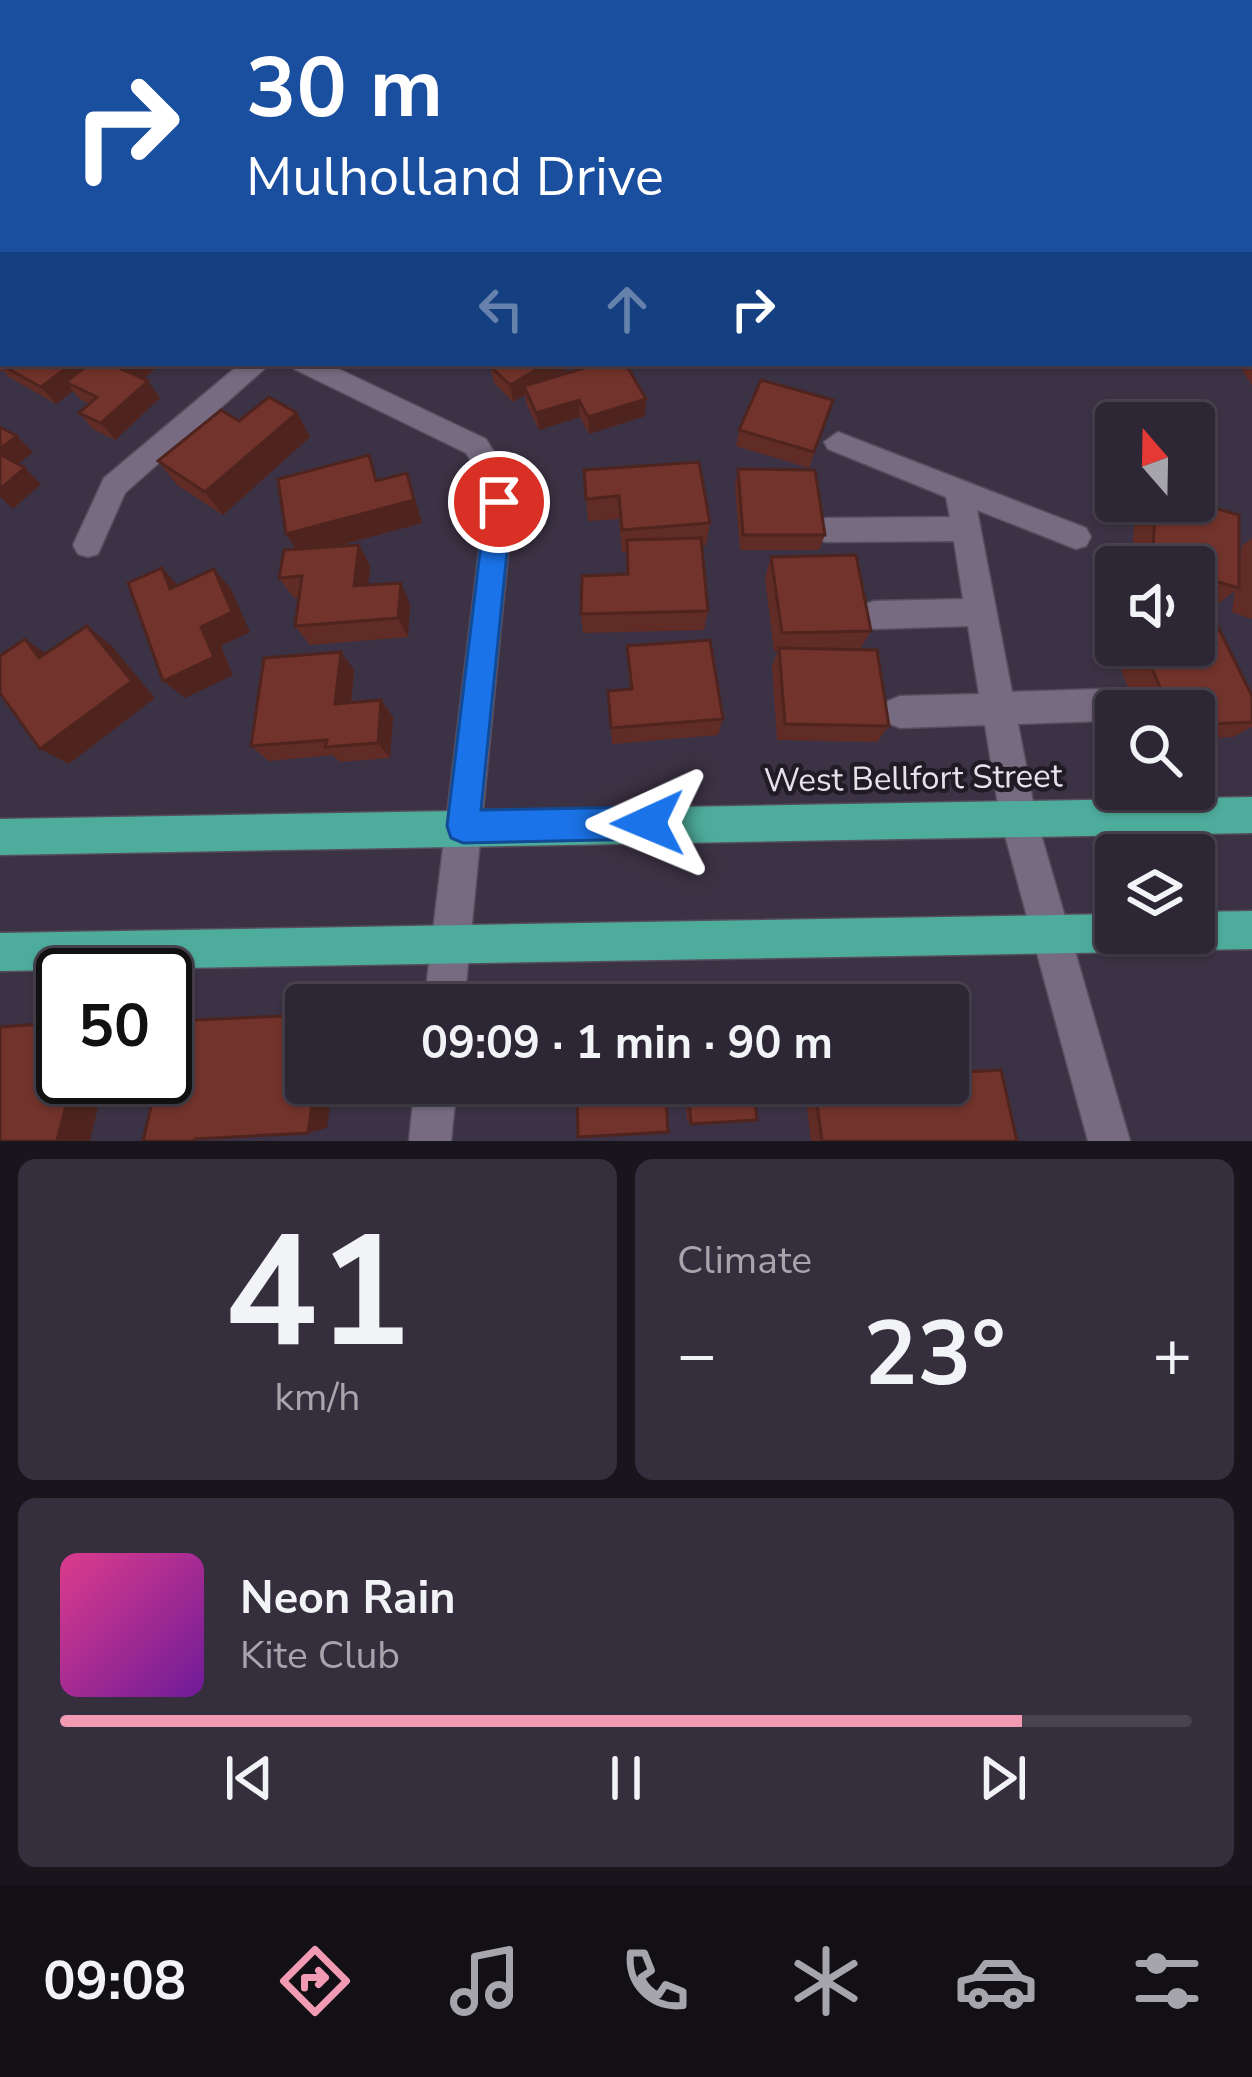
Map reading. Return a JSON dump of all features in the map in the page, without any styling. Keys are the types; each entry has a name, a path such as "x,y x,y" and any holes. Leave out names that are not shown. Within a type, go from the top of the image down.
{"main road":[{"name":"West Bellfort Street","path":"0,837 1252,815"},
{"path":"1215,931 1252,930"},
{"path":"0,952 1095,934"}],"street":[{"path":"88,545 114,486 254,366"},
{"path":"309,366 476,446 497,479 499,502 446,984"},
{"path":"838,442 1076,537"},
{"path":"960,494 1018,817 1108,1141"},
{"path":"826,530 966,530"},
{"path":"874,615 981,612"},
{"path":"900,712 1095,705"},
{"path":"430,1141 434,1104"}],"building":[{"path":"4,366 69,366 41,387"},
{"path":"86,366 126,366 122,369 148,381 101,423 79,413 97,397 66,382"},
{"path":"490,366 543,366 510,385"},
{"path":"591,366 627,366 646,399 588,417 579,400 536,413 524,386"},
{"path":"761,380 833,400 814,452 739,430"},
{"path":"269,397 297,413 205,492 158,461 221,410 239,421"},
{"path":"0,427 17,436 0,449"},
{"path":"0,454 25,468 0,489"},
{"path":"369,455 376,481 407,473 414,500 286,534 278,479"},
{"path":"699,462 710,523 622,530 619,496 586,499 584,470"},
{"path":"738,469 815,470 825,535 743,535"},
{"path":"1215,508 1239,515 1239,588 1215,581 1215,546 1153,546 1155,522 1215,522"},
{"path":"701,538 708,611 581,614 582,576 628,574 627,540"},
{"path":"359,545 354,586 401,583 398,618 295,626 302,576 279,578 284,550"},
{"path":"856,555 871,631 782,633 771,557"},
{"path":"162,568 170,589 214,569 232,612 201,627 214,657 163,681 128,583"},
{"path":"1215,623 1252,696 1252,722 1215,724 1215,690 1161,690 1151,666 1215,666"},
{"path":"87,626 132,681 40,749 0,693 0,656 25,639 39,658"},
{"path":"710,640 723,719 611,728 608,691 632,689 627,646"},
{"path":"779,648 877,650 889,726 785,724"},
{"path":"341,652 335,704 381,700 378,743 325,747 327,740 251,746 264,658"},
{"path":"285,1016 285,1104 312,1104 308,1133 143,1141 152,1104 192,1104 192,1020"},
{"path":"36,1024 36,1104 66,1104 57,1141 0,1141 0,1027"},
{"path":"1001,1070 1017,1141 822,1141 817,1104 969,1104 969,1072"},
{"path":"577,1104 666,1104 668,1132 578,1137"},
{"path":"690,1104 755,1104 757,1120 691,1124"}],"route":[{"path":"499,502 463,826 648,823"}]}
